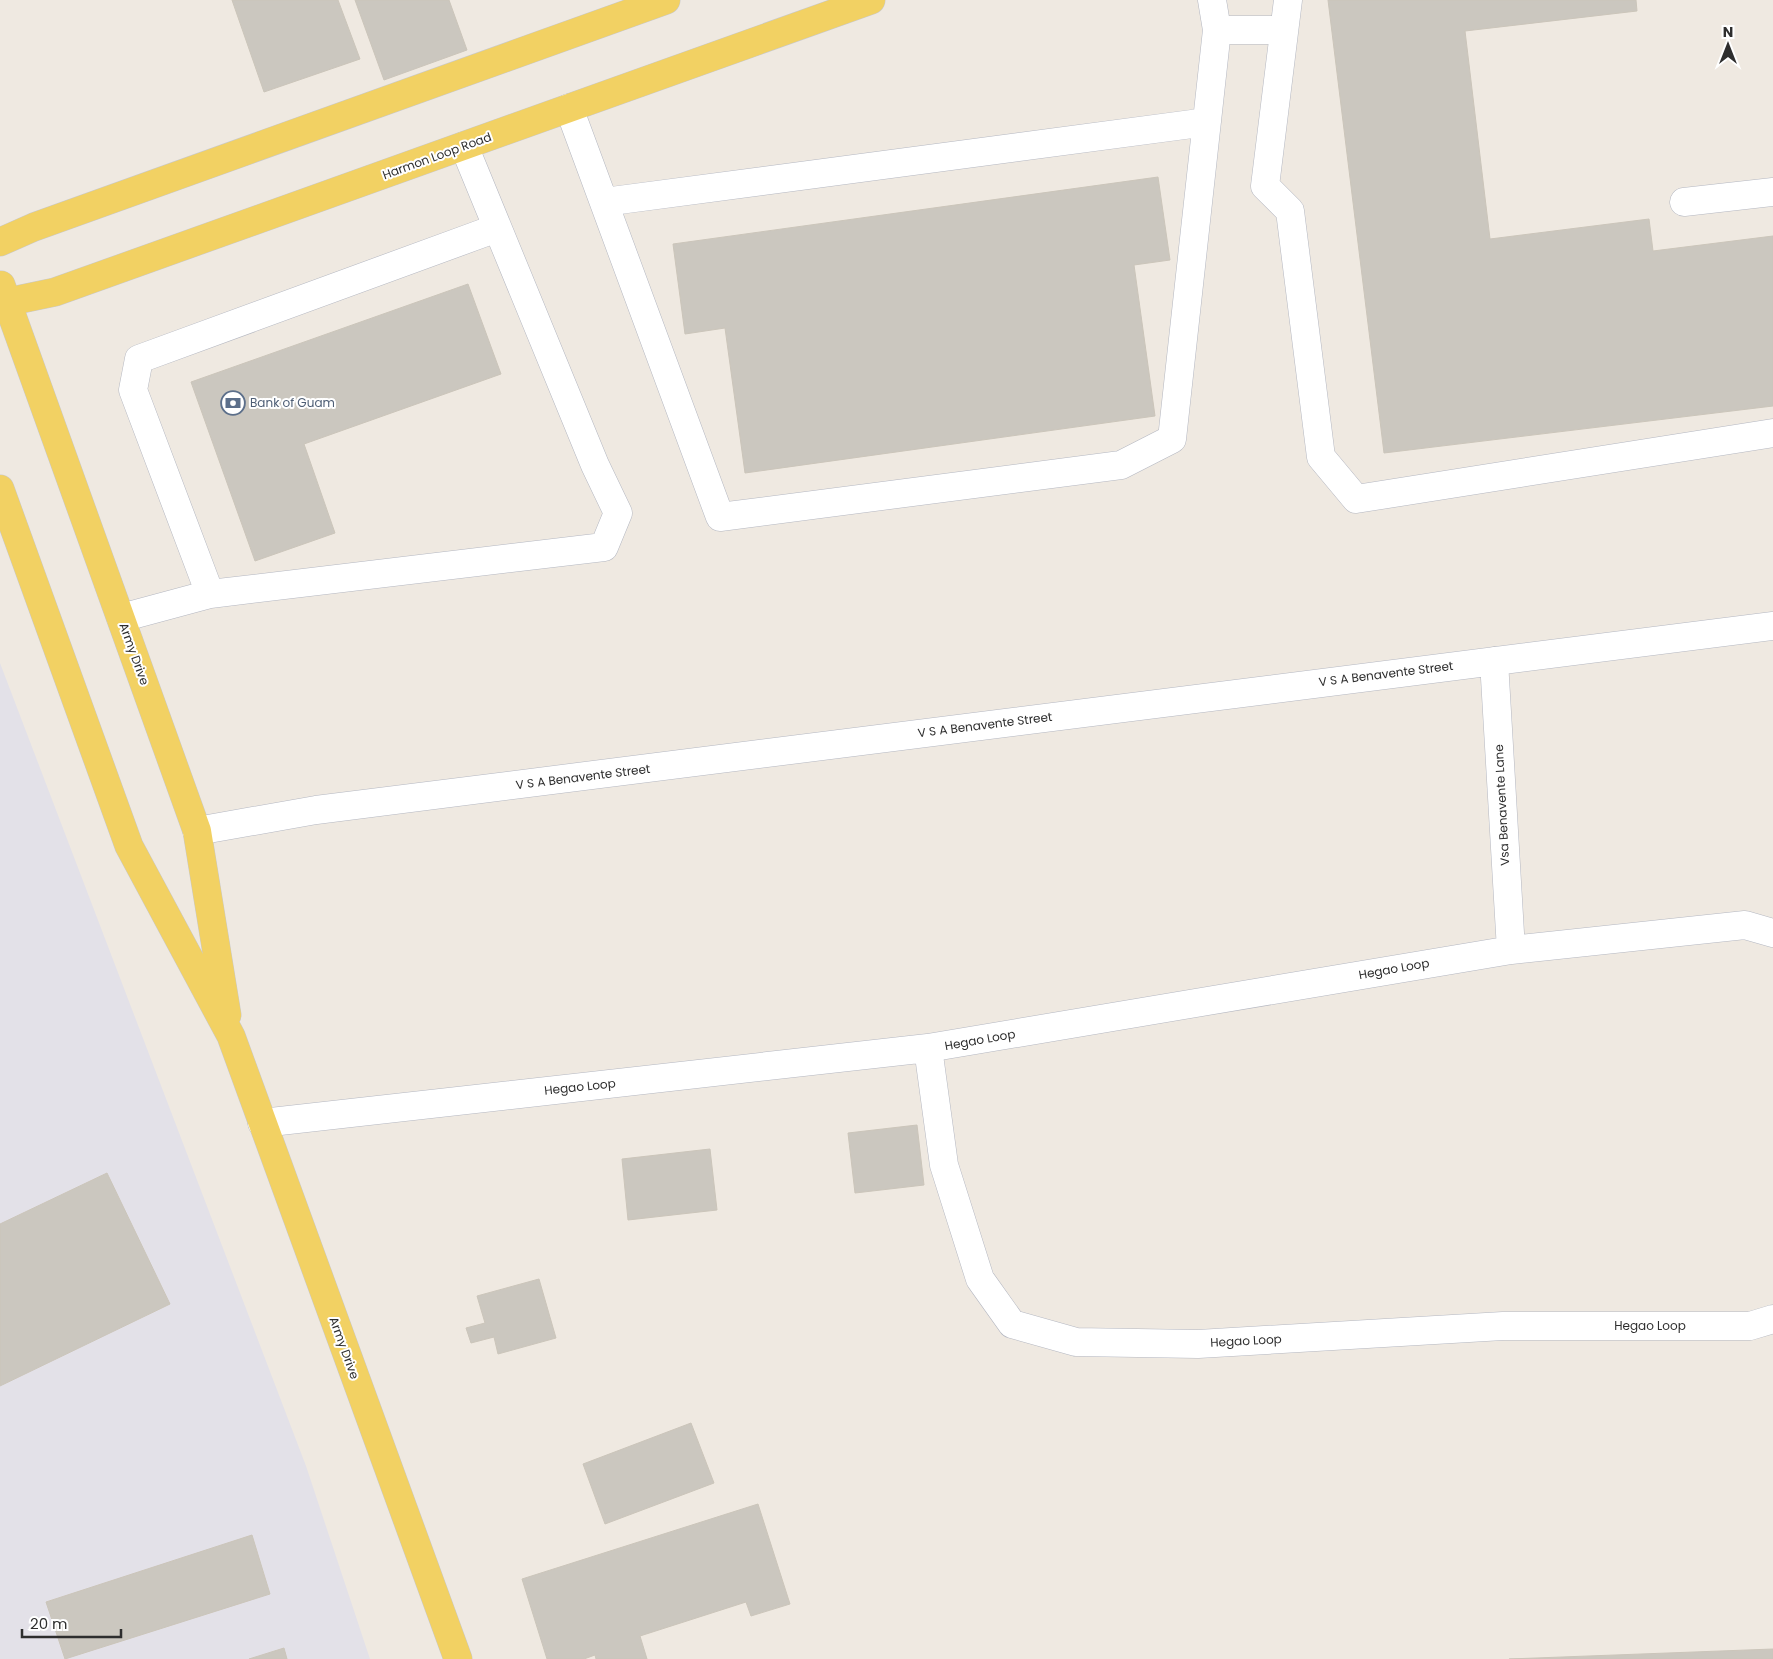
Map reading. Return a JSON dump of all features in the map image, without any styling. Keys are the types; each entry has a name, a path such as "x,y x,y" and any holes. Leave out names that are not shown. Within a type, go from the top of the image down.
{"main road":[{"path":"0,242 34,227 666,0"},
{"name":"Harmon Loop Road","path":"2,295 55,292 871,0"},
{"name":"Army Drive","path":"2,295 197,831 231,1036"},
{"name":"Army Drive","path":"0,489 129,846 231,1036 458,1659"}],"street":[{"path":"569,108 720,517 1111,466 1121,464 1172,439 1217,30 1212,0"},
{"path":"1288,0 1264,186 1290,211 1321,457 1356,499 1773,433"},
{"path":"1217,30 1284,30"},
{"path":"604,202 1207,122"},
{"path":"121,618 210,594 604,547 618,513 594,465 464,146"},
{"path":"1684,202 1773,192"},
{"path":"210,594 133,390 138,359 497,228"},
{"name":"V S A Benavente Street","path":"197,831 316,810 1773,626"},
{"name":"Vsa Benavente Lane","path":"1494,661 1511,950"},
{"name":"Hegao Loop","path":"262,1123 928,1048 1511,950 1745,924 1773,933"},
{"name":"Hegao Loop","path":"928,1048 944,1165 980,1279 1012,1324 1076,1342 1198,1344 1503,1326 1750,1326 1773,1319"}],"shaded area":[{"path":"0,663 306,1466 370,1659 0,1659"}],"building":[{"path":"232,0 338,0 360,59 264,92"},
{"path":"355,0 449,0 467,50 384,80"},
{"path":"1328,0 1636,0 1637,11 1465,31 1490,239 1649,219 1653,251 1773,236 1773,406 1384,453"},
{"path":"1158,177 1170,260 1134,265 1155,416 745,473 725,328 685,334 673,244"},
{"path":"468,284 501,374 304,444 335,533 255,561 191,382"},
{"path":"917,1125 924,1185 855,1193 848,1133"},
{"path":"710,1149 717,1210 628,1220 622,1159"},
{"path":"107,1173 170,1304 0,1386 0,1224"},
{"path":"539,1279 556,1338 498,1354 494,1337 471,1343 466,1328 485,1323 477,1296"},
{"path":"691,1423 714,1483 605,1524 583,1464"},
{"path":"758,1504 790,1604 751,1616 746,1602 640,1636 647,1659 596,1659 595,1655 584,1659 547,1659 522,1579"},
{"path":"252,1535 270,1594 65,1659 46,1602"},
{"path":"284,1648 287,1659 249,1659"},
{"path":"1773,1649 1773,1659 1509,1659"}],"place":[{"name":"Bank of Guam","path":"233,403"}]}
